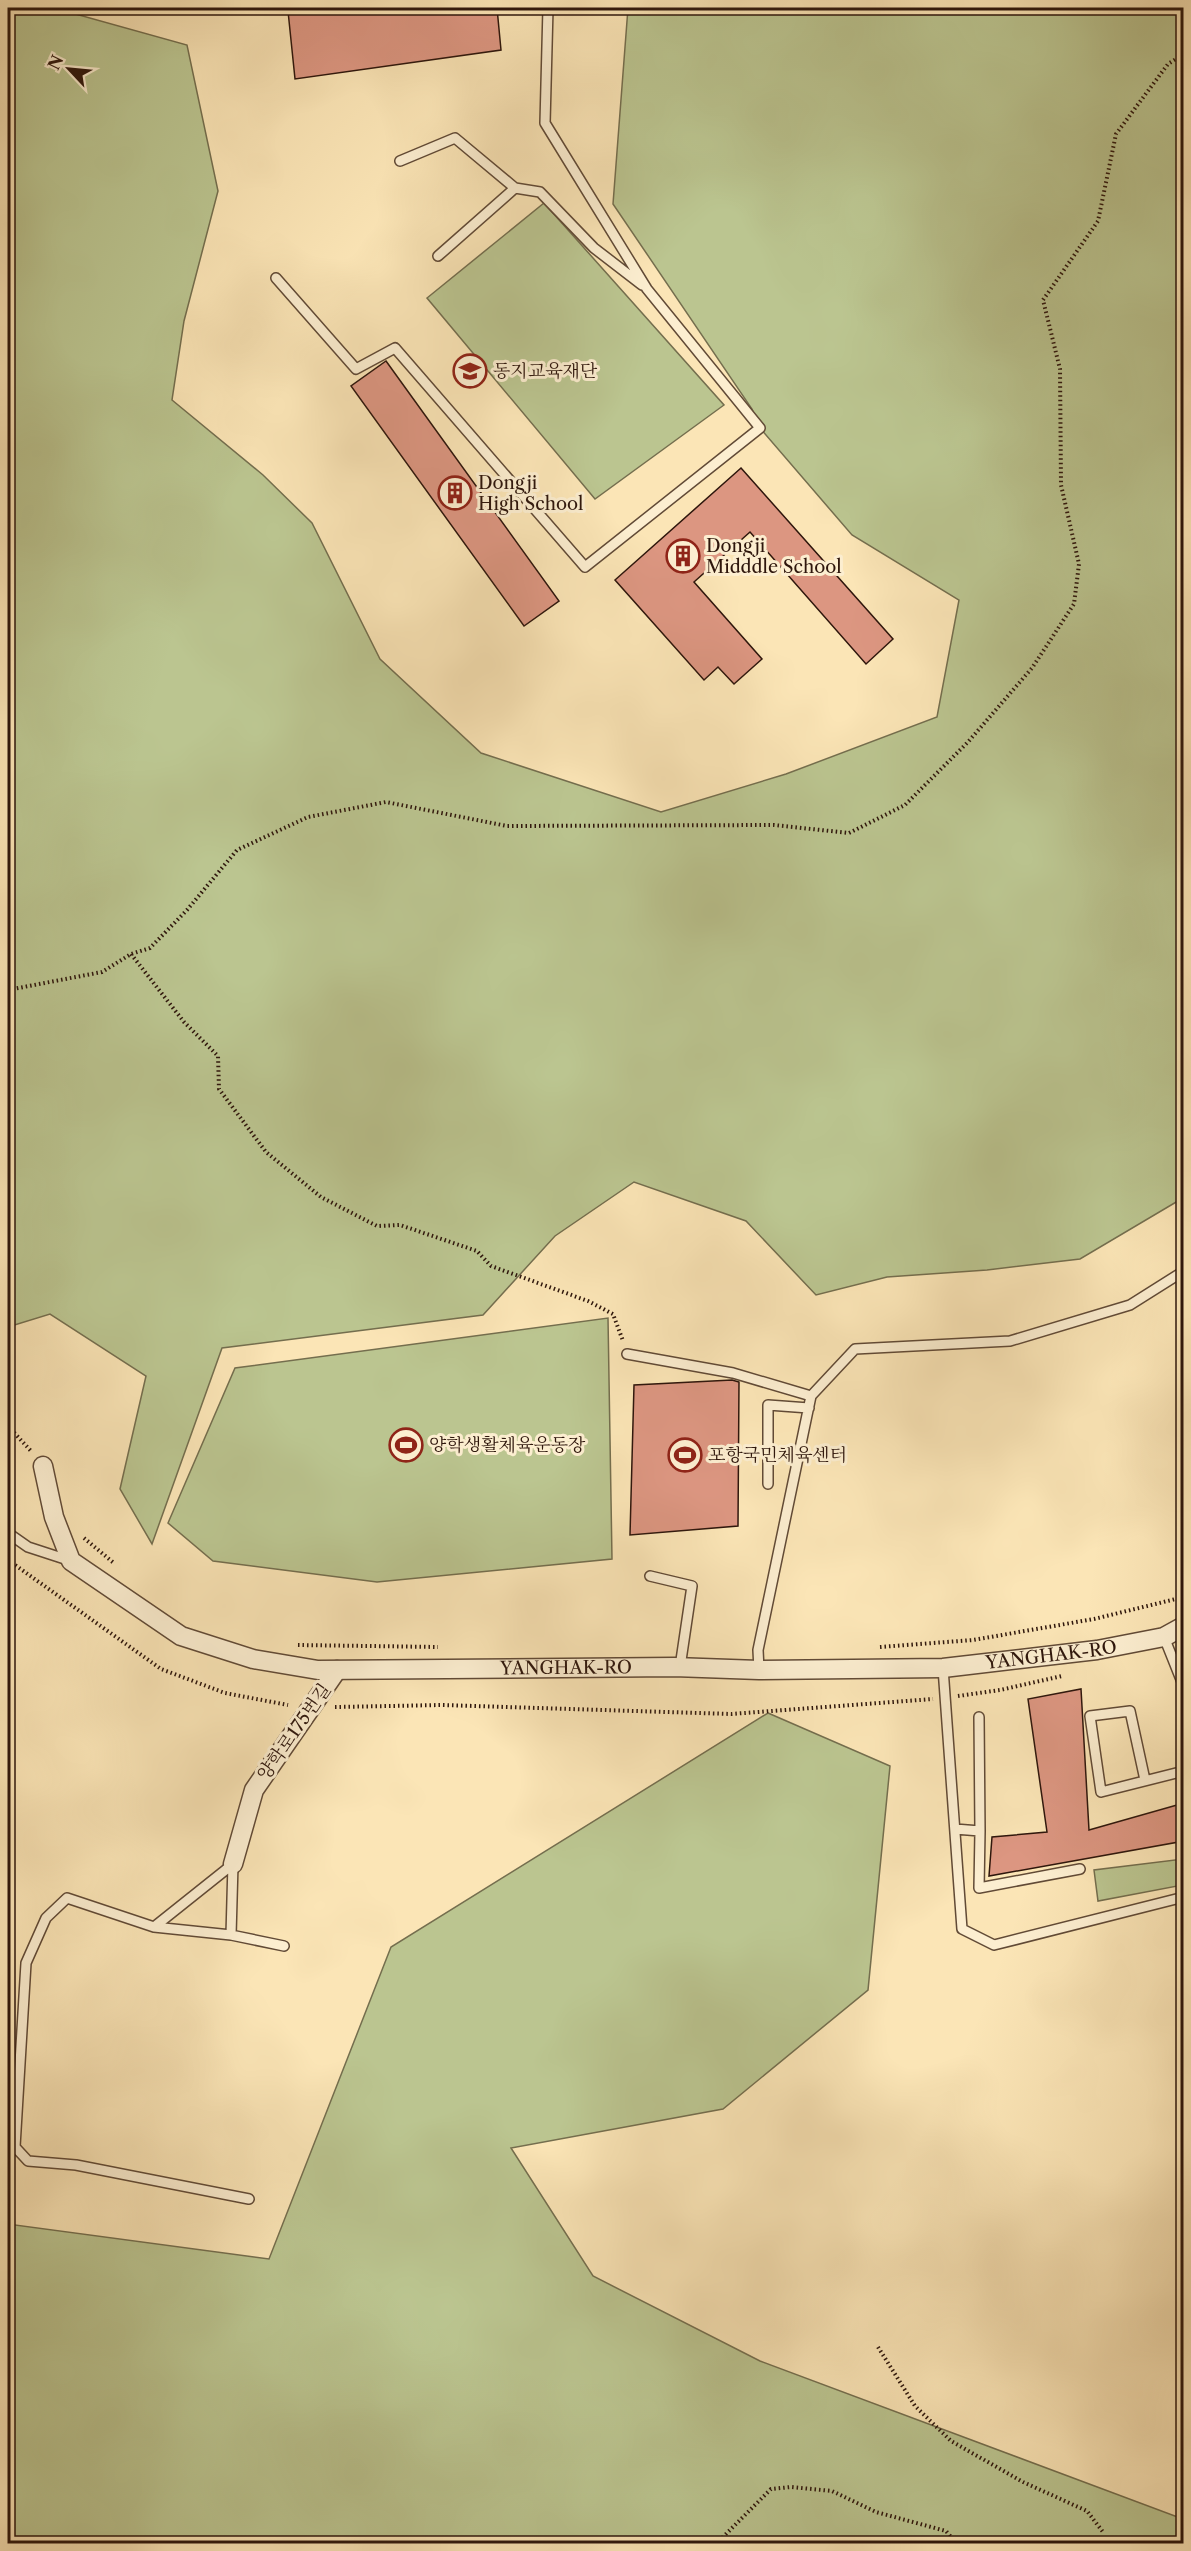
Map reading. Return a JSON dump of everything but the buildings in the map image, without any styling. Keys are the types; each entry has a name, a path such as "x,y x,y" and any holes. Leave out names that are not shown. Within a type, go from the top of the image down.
{"street":[{"path":"43,1466 54,1517 71,1561"},
{"name":"YANGHAK-RO","path":"71,1561 181,1636 253,1659 318,1670 681,1667 759,1670 944,1668 1097,1650 1164,1637 1184,1626"},
{"name":"양학로175번길","path":"233,1864 254,1790 337,1670"}],"lane":[{"path":"276,278 356,369 395,348 585,567 760,428 646,289 545,123 548,8"},
{"path":"400,161 455,138 515,188 540,192 594,248 646,289"},
{"path":"438,256 515,188"},
{"path":"759,1670 758,1650 811,1396 855,1349 1010,1341 1130,1305 1184,1271"},
{"path":"627,1354 733,1373 811,1396"},
{"path":"768,1484 768,1405 809,1408"},
{"path":"8,1533 28,1547 71,1561"},
{"path":"650,1576 692,1586 681,1667"},
{"path":"1164,1637 1184,1687"},
{"path":"944,1668 962,1929 994,1945 1184,1897"},
{"path":"1145,1780 1130,1711 1090,1716 1101,1792 1184,1771"},
{"path":"979,1717 979,1888 1080,1869"},
{"path":"955,1829 980,1831"},
{"path":"154,1927 233,1864"},
{"path":"231,1935 233,1864"},
{"path":"249,2199 76,2165 28,2161 15,2147 26,1963 46,1918 67,1898 154,1927 231,1935 284,1946"}],"path":[{"path":"8,990 102,972 131,954 150,948 187,910 237,850 308,817 386,802 507,826 774,825 849,833 905,805 968,742 1032,668 1074,604 1079,564 1061,484 1060,369 1043,300 1098,221 1116,134 1168,64 1184,54"},
{"path":"131,954 184,1022 218,1056 219,1089 266,1152 321,1197 377,1226 400,1225 477,1251 491,1266 588,1301 613,1314 627,1354"},
{"path":"8,1426 43,1466"},
{"path":"54,1517 118,1567"},
{"path":"869,1647 973,1640 1094,1619 1184,1597"},
{"path":"291,1645 439,1647"},
{"path":"878,2347 915,2406 951,2441 1023,2482 1087,2511 1112,2543"},
{"path":"716,2544 771,2489 791,2487 832,2491 876,2512 946,2531 957,2544"}],"green space":[{"path":"8,8 54,8 187,45 218,191 184,321 172,400 263,475 312,523 380,659 481,753 661,812 786,774 937,717 959,600 852,535 760,428 752,409 613,204 628,8 1183,8 1183,1198 1080,1259 987,1270 887,1277 816,1295 746,1221 634,1182 555,1236 483,1315 222,1348 152,1544 120,1489 146,1376 50,1314 8,1327"},
{"path":"544,203 724,405 595,499 427,298"},
{"name":"양학생활체육운동장","path":"608,1318 612,1559 377,1582 213,1561 168,1523 235,1368"},
{"path":"768,1713 890,1766 868,1990 723,2109 511,2148 593,2276 760,2361 1183,2519 1183,2543 8,2544 8,2224 269,2259 391,1947"},
{"path":"1183,1859 1183,1885 1098,1901 1094,1870"}],"place":[{"name":"동지교육재단","path":"470,371"},
{"name":"Dongji High School","path":"455,493"},
{"name":"Dongji Midddle School","path":"683,556"},
{"name":"양학생활체육운동장","path":"406,1445"},
{"name":"포항국민체육센터","path":"685,1455"}]}
